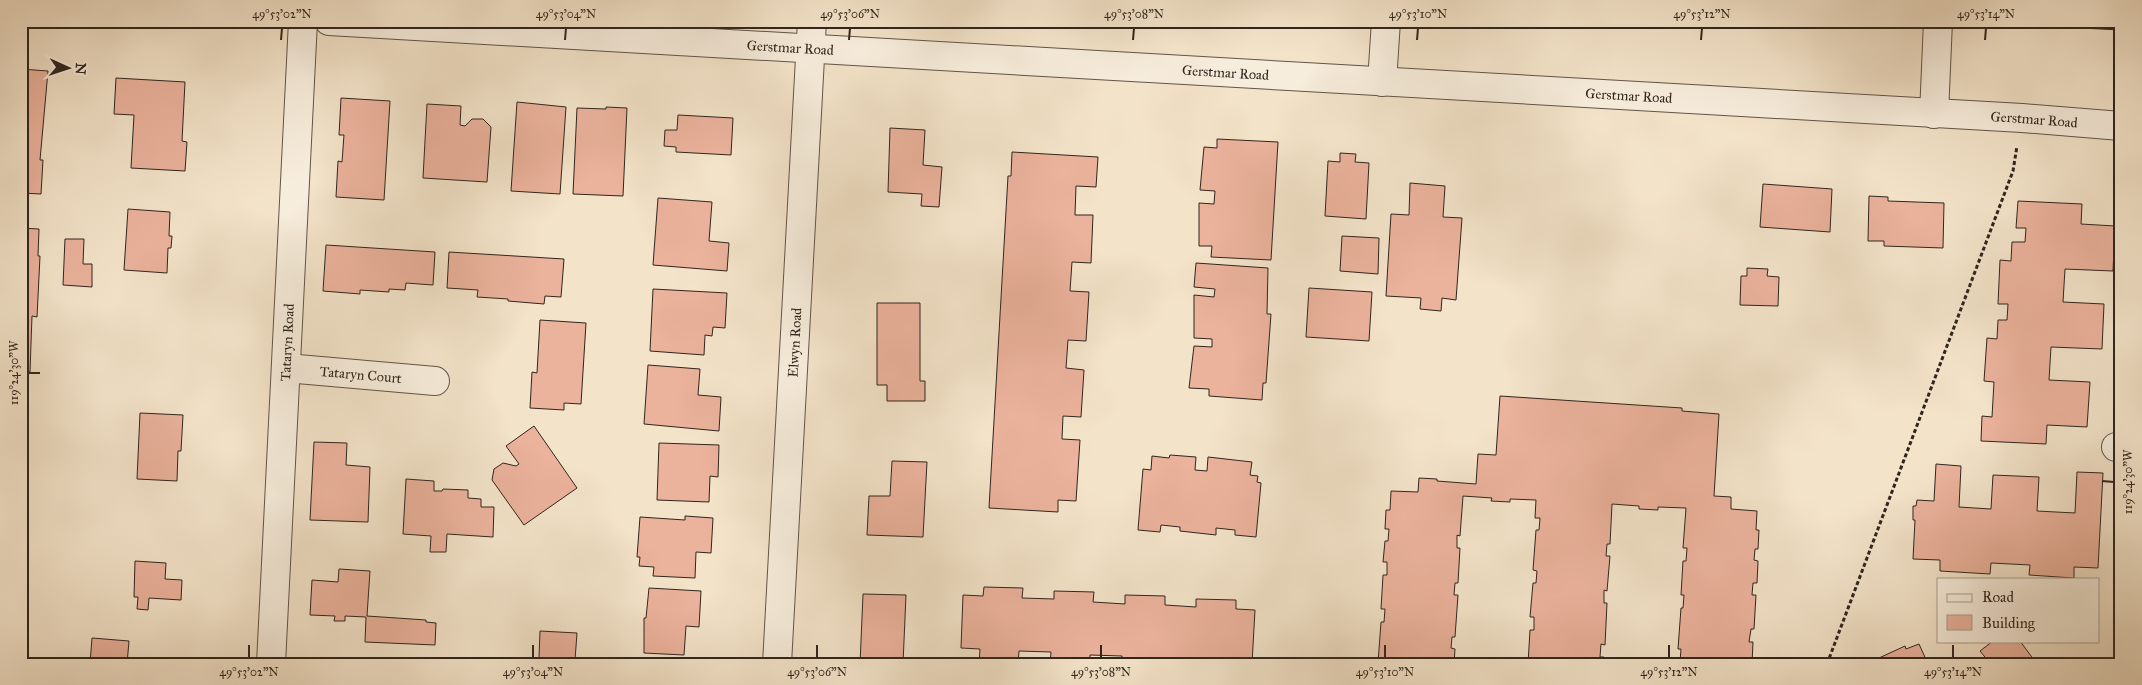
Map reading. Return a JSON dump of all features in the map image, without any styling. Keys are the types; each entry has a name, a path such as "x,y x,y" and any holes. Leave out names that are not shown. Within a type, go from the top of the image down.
{"street":[{"name":"Tataryn Road","path":"271,664 303,21"},
{"name":"Gerstmar Road","path":"329,21 2022,118 2121,126"},
{"name":"Elwyn Road","path":"778,664 812,21"},
{"path":"1382,82 1386,21"},
{"path":"1934,114 1938,21"},
{"name":"Tataryn Court","path":"286,368 436,382"}],"path":[{"path":"1827,664 2013,171 2022,118"}],"building":[{"path":"2019,21 2121,21 2121,30 2019,25"},
{"path":"21,69 48,71 40,160 43,160 41,194 21,193"},
{"path":"116,78 185,82 182,141 187,142 185,171 131,168 134,115 114,114"},
{"path":"341,98 390,101 384,200 336,197 338,161 342,162 344,135 339,135"},
{"path":"517,102 566,107 560,194 511,191"},
{"path":"427,104 461,106 460,125 465,126 472,119 483,119 491,127 487,182 423,178"},
{"path":"606,107 627,108 623,196 573,194 577,108 606,109"},
{"path":"678,115 733,118 731,155 676,152 676,147 664,146 665,130 677,130"},
{"path":"890,128 925,130 923,165 942,167 939,207 921,206 922,194 888,192"},
{"path":"1217,139 1278,142 1271,260 1211,257 1212,246 1199,246 1199,203 1214,204 1215,191 1200,190 1204,147 1217,148"},
{"path":"1012,152 1098,157 1096,187 1076,186 1075,215 1093,215 1091,263 1072,262 1070,291 1089,292 1086,341 1068,340 1066,368 1084,370 1081,417 1063,416 1062,439 1080,440 1076,501 1058,500 1058,512 989,508 1008,176 1011,176"},
{"path":"1340,153 1356,154 1355,162 1369,163 1366,219 1325,216 1328,161 1340,162"},
{"path":"1410,183 1445,186 1443,217 1462,218 1456,300 1442,298 1441,311 1420,309 1421,298 1386,296 1391,214 1409,215"},
{"path":"1763,184 1832,189 1830,232 1760,227"},
{"path":"1869,196 1888,197 1888,201 1944,203 1943,248 1884,246 1884,241 1868,241"},
{"path":"658,198 712,202 709,241 729,243 727,271 653,265"},
{"path":"2018,201 2082,204 2081,224 2115,226 2113,271 2065,269 2063,302 2104,304 2102,349 2051,347 2049,380 2090,382 2087,427 2047,425 2046,444 1981,441 1982,416 1992,417 1994,382 1984,381 1987,338 1997,339 1998,320 2007,320 2008,304 1998,304 2000,260 2011,261 2012,242 2025,242 2026,228 2016,228"},
{"path":"128,209 170,212 169,236 172,236 171,248 168,248 167,273 124,270"},
{"path":"21,228 39,229 38,256 40,256 37,317 32,316 30,372 21,371"},
{"path":"1342,236 1379,238 1378,274 1340,271"},
{"path":"65,239 84,239 83,264 92,264 92,287 63,285"},
{"path":"326,245 435,252 433,285 406,283 405,290 389,289 389,292 360,290 360,294 323,291"},
{"path":"449,252 564,259 561,297 545,296 544,304 477,297 478,290 447,288"},
{"path":"1196,263 1268,268 1267,314 1271,314 1266,383 1263,383 1262,400 1209,396 1209,389 1189,388 1194,346 1212,347 1212,339 1194,338 1194,295 1214,297 1215,289 1194,287"},
{"path":"1747,268 1768,269 1767,276 1779,277 1778,306 1740,305 1741,276 1747,276"},
{"path":"1309,288 1372,292 1369,341 1306,337"},
{"path":"653,289 727,293 725,328 713,327 712,336 705,335 704,355 650,351"},
{"path":"877,303 920,303 920,381 925,381 925,401 887,401 887,385 877,385"},
{"path":"540,320 586,323 581,404 564,403 564,410 530,408 532,372 537,373"},
{"path":"648,365 700,369 698,395 721,397 719,431 644,424"},
{"path":"1500,396 1682,408 1682,411 1719,414 1714,496 1731,497 1731,509 1757,511 1758,549 1755,549 1754,560 1758,561 1757,583 1753,583 1752,595 1756,595 1754,629 1751,629 1749,642 1753,642 1752,664 1677,664 1677,662 1680,662 1681,649 1678,649 1681,608 1683,608 1684,595 1681,595 1683,561 1686,561 1687,548 1683,548 1686,508 1658,507 1658,510 1639,509 1639,506 1612,504 1610,544 1607,544 1606,556 1610,556 1607,591 1604,590 1604,603 1607,603 1605,645 1601,644 1600,657 1604,657 1603,664 1528,664 1530,630 1534,630 1534,617 1530,617 1533,583 1536,583 1537,571 1533,570 1536,530 1539,530 1540,518 1535,518 1536,500 1510,499 1510,502 1491,501 1492,498 1463,496 1460,536 1457,535 1457,548 1460,548 1458,583 1455,583 1454,595 1458,595 1455,637 1452,637 1451,648 1455,649 1454,664 1378,663 1381,622 1384,622 1385,609 1381,609 1383,575 1387,575 1387,562 1383,562 1385,541 1388,541 1389,529 1385,529 1386,510 1390,510 1391,491 1418,492 1419,478 1476,484 1478,454 1496,455"},
{"path":"140,413 183,415 181,451 178,451 177,481 137,479"},
{"path":"534,426 577,488 524,525 492,480 494,469 503,463 516,466 519,464 506,446"},
{"path":"314,442 347,443 346,465 370,467 368,522 310,520"},
{"path":"659,443 719,445 718,477 710,476 709,502 657,500"},
{"path":"1170,455 1196,457 1195,470 1207,471 1208,457 1252,462 1250,475 1258,476 1257,482 1261,483 1256,537 1235,535 1235,530 1216,528 1216,535 1180,531 1180,527 1161,525 1160,532 1138,530 1143,469 1151,470 1152,456 1169,458"},
{"path":"892,461 927,462 923,537 867,535 869,496 890,496"},
{"path":"1936,464 1961,466 1959,507 1991,509 1993,475 2039,477 2037,511 2075,513 2077,472 2103,473 2098,568 2074,567 2074,578 2029,575 2030,565 1991,563 1990,574 1940,571 1940,560 1913,559 1915,520 1913,520 1913,506 1916,506 1917,500 1934,501"},
{"path":"2119,469 2121,469 2121,565 2114,564"},
{"path":"406,479 434,481 434,491 442,491 443,489 468,490 468,498 481,499 481,507 494,507 493,537 447,534 446,552 430,552 431,536 403,534"},
{"path":"685,516 713,518 711,553 696,552 695,578 653,576 654,567 639,566 640,557 637,557 640,517 685,520"},
{"path":"135,561 166,563 165,579 182,580 181,600 149,598 148,610 137,609 138,597 134,597"},
{"path":"339,569 370,571 367,616 426,620 426,622 436,623 435,645 365,642 366,617 345,616 345,621 334,621 335,616 310,615 312,580 338,582"},
{"path":"984,587 1023,588 1022,598 1054,599 1054,591 1094,592 1093,602 1125,604 1125,595 1165,596 1165,605 1196,607 1196,599 1236,600 1236,609 1255,610 1252,664 1193,664 1193,660 1162,658 1161,664 1122,664 1122,656 1090,655 1090,664 1050,664 1051,652 1019,651 1018,664 979,664 980,649 961,648 963,595 983,596"},
{"path":"649,588 701,591 699,627 686,626 684,655 644,653 644,618 646,618"},
{"path":"863,594 906,595 903,664 860,664"},
{"path":"540,631 577,633 575,660 539,658"},
{"path":"92,638 129,641 127,664 90,664"},
{"path":"1992,642 2021,642 2037,664 1986,664 1989,662 1980,651"},
{"path":"1919,644 1928,664 1866,664 1905,646 1906,649"}]}
